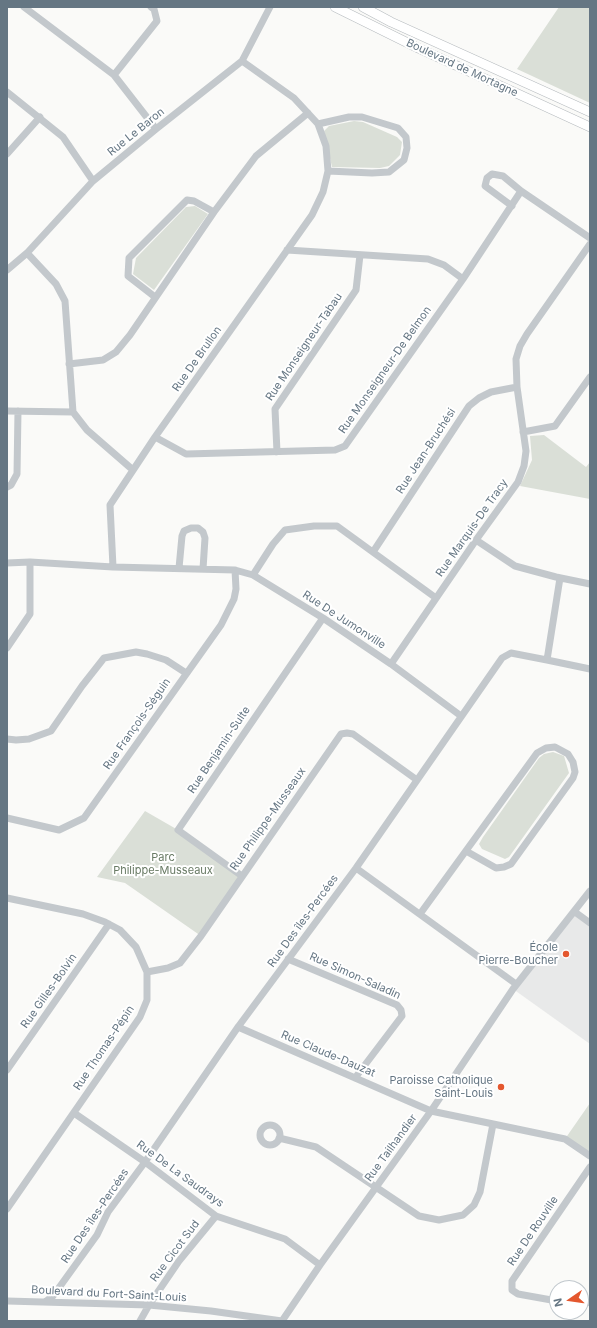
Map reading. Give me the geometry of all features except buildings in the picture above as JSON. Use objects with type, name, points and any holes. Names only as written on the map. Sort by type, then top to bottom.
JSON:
[{"type":"main road","name":"Boulevard de Mortagne","points":[[335,7],[418,48],[590,127]]},
{"type":"main road","name":"Boulevard de Mortagne","points":[[363,7],[391,22],[590,112]]},
{"type":"street","points":[[24,7],[114,76],[156,129]]},
{"type":"street","points":[[114,76],[156,20],[154,9],[151,7]]},
{"type":"street","name":"Rue Le Baron","points":[[7,270],[27,253],[93,181],[242,61],[270,7]]},
{"type":"street","name":"Rue De Brullon","points":[[113,567],[110,505],[155,437],[312,215],[323,192],[328,171],[326,146],[318,124],[294,98],[242,61]]},
{"type":"street","points":[[7,92],[63,137],[93,181]]},
{"type":"street","points":[[69,364],[103,360],[116,352],[130,335],[214,212],[256,156],[308,113]]},
{"type":"street","points":[[318,124],[349,117],[362,117],[398,128],[406,137],[407,148],[404,160],[389,172],[372,173],[328,171]]},
{"type":"street","points":[[7,154],[40,118]]},
{"type":"street","points":[[512,206],[485,186],[487,178],[492,174],[503,176],[521,191],[590,238]]},
{"type":"street","name":"Rue Monseigneur-De Belmon","points":[[155,437],[186,454],[335,450],[346,446],[463,279],[521,191]]},
{"type":"street","points":[[155,297],[128,276],[129,258],[187,200],[194,201],[214,212]]},
{"type":"street","name":"Rue Marquis-De Tracy","points":[[391,664],[476,540],[518,482],[524,466],[526,451],[516,387],[516,359],[520,346],[527,334],[590,244]]},
{"type":"street","points":[[287,250],[428,259],[444,265],[463,279]]},
{"type":"street","points":[[27,253],[56,284],[64,301],[73,412],[87,430],[133,470]]},
{"type":"street","name":"Rue Monseigneur-Tabau","points":[[277,452],[275,408],[356,290],[360,255]]},
{"type":"street","points":[[523,432],[555,426],[590,377]]},
{"type":"street","name":"Rue Jean-Bruchési","points":[[373,552],[469,406],[479,398],[491,392],[516,387]]},
{"type":"street","points":[[7,412],[73,412]]},
{"type":"street","points":[[7,487],[11,485],[17,474],[18,412]]},
{"type":"street","points":[[253,574],[273,544],[285,530],[314,526],[337,526],[436,598]]},
{"type":"street","points":[[179,568],[182,536],[184,531],[191,528],[198,528],[203,532],[205,538],[203,569]]},
{"type":"street","points":[[476,540],[515,566],[590,584]]},
{"type":"street","points":[[7,648],[30,614],[30,562]]},
{"type":"street","name":"Rue De Jumonville","points":[[7,563],[30,562],[113,567],[235,570],[253,574],[323,618],[391,664],[461,716]]},
{"type":"street","name":"Rue François-Séguin","points":[[7,818],[59,830],[84,818],[221,625],[230,608],[236,589],[235,570]]},
{"type":"street","points":[[547,660],[560,578]]},
{"type":"street","name":"Rue Benjamin-Sulte","points":[[242,876],[178,830],[323,618]]},
{"type":"street","points":[[7,739],[29,739],[51,731],[82,686],[104,658],[136,652],[147,654],[166,660],[186,673]]},
{"type":"street","name":"Rue Des îles-Percées","points":[[45,1302],[53,1296],[96,1235],[108,1212],[145,1162],[238,1027],[356,868],[502,658],[511,653],[590,669]]},
{"type":"street","name":"Rue Philippe-Musseaux","points":[[147,972],[168,968],[180,963],[201,936],[341,734],[352,734],[417,780]]},
{"type":"street","points":[[420,914],[537,753],[546,748],[555,747],[568,754],[573,762],[575,772],[573,778],[511,864],[496,868],[466,851]]},
{"type":"street","points":[[356,868],[516,984]]},
{"type":"street","name":"Rue Tailhandier","points":[[282,1321],[376,1186],[431,1111],[516,984],[590,892]]},
{"type":"street","name":"Rue Thomas-Pépin","points":[[7,898],[83,914],[109,924],[120,930],[136,947],[147,972],[147,1000],[140,1017],[7,1210]]},
{"type":"street","points":[[575,912],[590,923]]},
{"type":"street","name":"Rue Gilles-Bolvin","points":[[7,1070],[109,924]]},
{"type":"street","name":"Rue Simon-Saladin","points":[[288,959],[397,1005],[401,1010],[402,1016],[355,1078]]},
{"type":"street","name":"Rue Claude-Dauzat","points":[[238,1027],[431,1111],[565,1139],[590,1156]]},
{"type":"street","name":"Rue De La Saudrays","points":[[74,1113],[145,1162],[216,1216],[285,1239],[320,1265]]},
{"type":"street","points":[[279,1138],[316,1147],[419,1216],[439,1220],[463,1215],[474,1205],[480,1192],[494,1124]]},
{"type":"street","name":"Rue De Rouville","points":[[549,1301],[518,1294],[512,1290],[512,1281],[590,1167]]},
{"type":"street","name":"Rue Cicot Sud","points":[[140,1321],[179,1261],[216,1216]]},
{"type":"street","name":"Boulevard du Fort-Saint-Louis","points":[[7,1301],[149,1305],[211,1311],[282,1321]]},
{"type":"shaded area","name":"École Pierre-Boucher","points":[[575,912],[590,923],[590,1044],[513,989]]},
{"type":"green space","points":[[559,7],[590,7],[590,103],[517,69]]},
{"type":"green space","points":[[354,121],[363,122],[397,137],[402,142],[400,155],[389,166],[380,168],[332,167],[324,131],[329,126]]},
{"type":"green space","points":[[195,206],[208,214],[154,290],[133,274],[136,258],[186,207]]},
{"type":"green space","points":[[544,435],[586,467],[590,462],[590,499],[520,486],[532,460],[530,436]]},
{"type":"green space","points":[[553,752],[564,756],[569,773],[509,857],[505,859],[482,849],[479,844],[483,837],[539,758],[544,754]]},
{"type":"green space","name":"Parc Philippe-Musseaux","points":[[145,811],[178,830],[242,876],[201,936],[125,883],[97,877]]},
{"type":"green space","points":[[590,1103],[590,1156],[565,1139]]},
{"type":"place","name":"École Pierre-Boucher","points":[[566,954]]},
{"type":"place","name":"Paroisse Catholique Saint-Louis","points":[[501,1087]]}]
